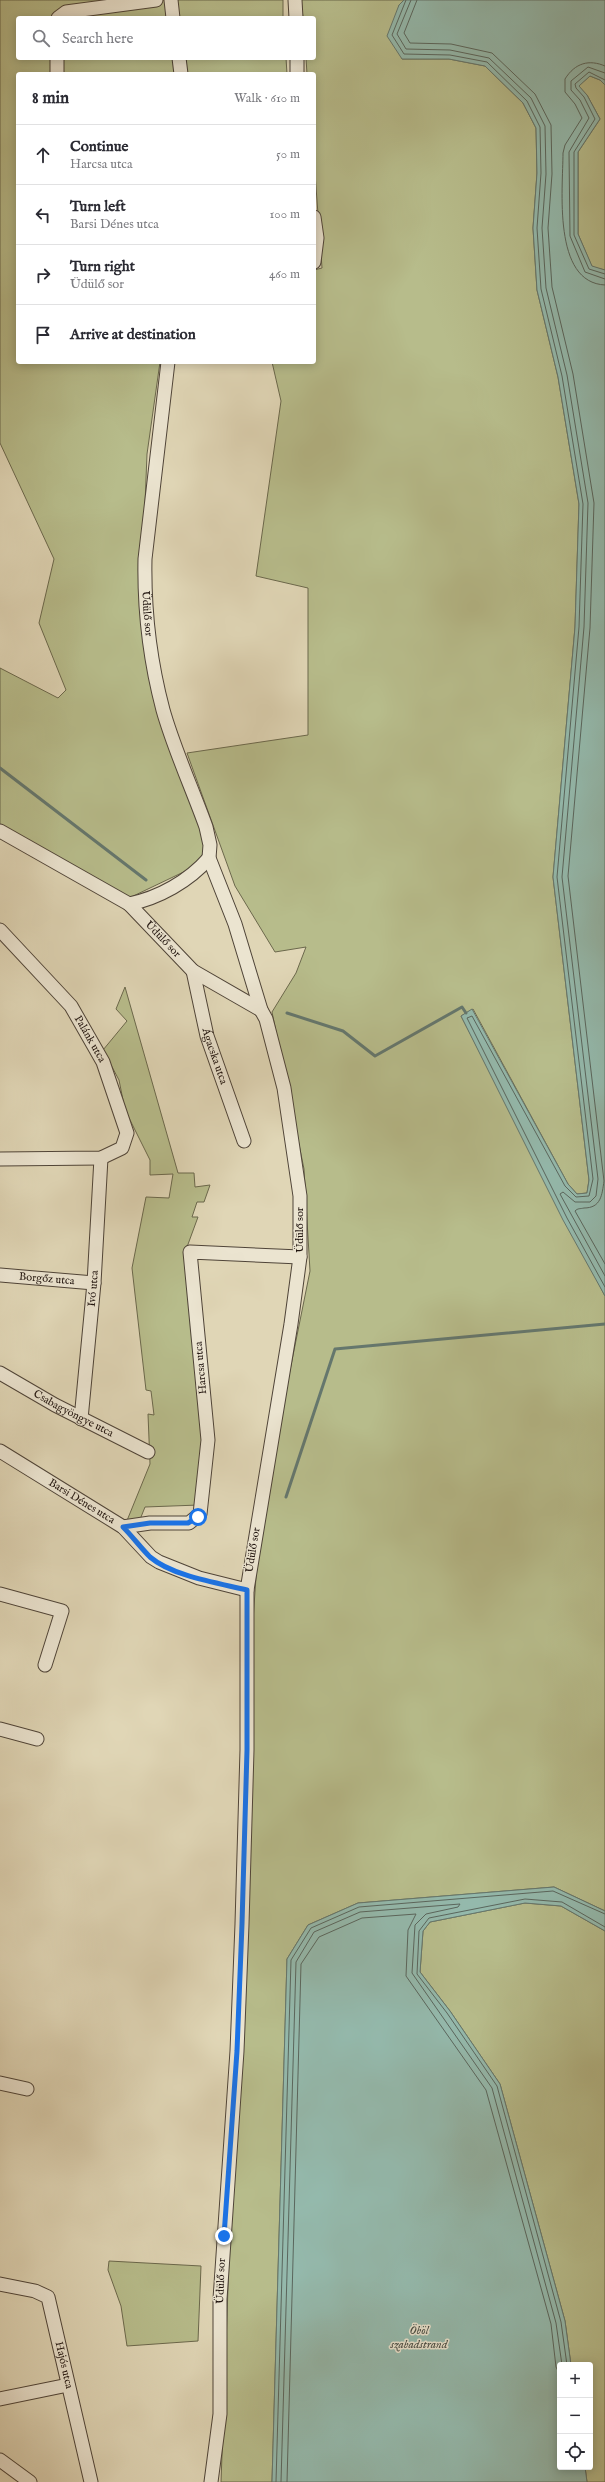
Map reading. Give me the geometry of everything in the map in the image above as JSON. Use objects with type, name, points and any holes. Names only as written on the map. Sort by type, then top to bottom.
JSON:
[{"type":"street","points":[[61,16],[66,12],[156,0]]},
{"type":"street","points":[[171,0],[173,16]]},
{"type":"street","points":[[295,0],[296,16]]},
{"type":"street","points":[[57,60],[57,72]]},
{"type":"street","points":[[179,60],[181,72]]},
{"type":"street","points":[[297,60],[297,72]]},
{"type":"street","points":[[316,231],[316,246]]},
{"type":"street","name":"Üdülő sor","points":[[168,364],[147,544],[144,588],[160,696],[206,827],[210,845],[209,858],[235,924],[261,1010],[272,1039],[285,1096],[300,1196],[300,1257],[291,1324],[247,1590],[247,1750],[237,2051],[220,2299],[220,2414],[211,2482]]},
{"type":"street","name":"Üdülő sor","points":[[0,831],[129,904],[192,971],[261,1010]]},
{"type":"street","points":[[129,904],[159,893],[196,872],[209,858]]},
{"type":"street","name":"Palánk utca","points":[[0,930],[71,1006],[103,1062],[127,1133],[122,1148],[101,1158]]},
{"type":"street","name":"Ágacska utca","points":[[192,971],[207,1036],[244,1141]]},
{"type":"street","points":[[0,1159],[101,1158]]},
{"type":"street","name":"Ivó utca","points":[[81,1419],[94,1283],[101,1158]]},
{"type":"street","name":"Harcsa utca","points":[[123,1527],[150,1523],[188,1523],[200,1514],[208,1440],[190,1252],[300,1257]]},
{"type":"street","name":"Borgőz utca","points":[[0,1275],[94,1283]]},
{"type":"street","name":"Csabagyöngye utca","points":[[0,1373],[81,1419],[148,1452]]},
{"type":"street","name":"Barsi Dénes utca","points":[[0,1451],[123,1527],[151,1557],[159,1562],[198,1578],[247,1590]]},
{"type":"street","points":[[0,1594],[62,1612],[45,1665]]},
{"type":"street","points":[[0,1729],[37,1739]]},
{"type":"street","points":[[0,2083],[27,2089]]},
{"type":"street","name":"Hajós utca","points":[[0,2284],[35,2291],[48,2297],[91,2482]]},
{"type":"street","points":[[0,2399],[68,2385]]},
{"type":"street","points":[[0,2460],[30,2482]]},
{"type":"green space","points":[[0,0],[283,0],[283,16],[16,16],[16,60],[286,60],[287,72],[16,72],[16,364],[160,364],[147,454],[142,579],[152,673],[211,852],[194,867],[127,899],[0,828],[0,668],[58,698],[66,690],[39,623],[54,559],[0,443]]},
{"type":"green space","points":[[301,0],[404,0],[399,5],[402,59],[449,59],[485,66],[523,103],[536,128],[537,173],[533,228],[537,290],[558,377],[579,504],[575,627],[553,877],[589,1180],[587,1193],[577,1194],[568,1184],[473,1009],[461,1016],[605,1296],[605,1911],[554,1887],[358,1903],[308,1925],[287,1959],[272,2482],[221,2482],[251,1650],[260,1519],[310,1271],[304,1169],[272,1012],[296,973],[306,947],[275,952],[235,886],[187,753],[308,735],[308,588],[256,576],[281,401],[272,364],[316,364],[316,270],[322,268],[316,187],[316,72],[307,72],[306,60],[316,60],[316,16],[303,16]]},
{"type":"green space","points":[[590,76],[600,80],[605,85],[605,270],[592,267],[578,234],[578,152],[600,119],[587,95],[578,86]]},
{"type":"green space","points":[[125,987],[178,1173],[194,1173],[195,1187],[210,1185],[204,1202],[197,1202],[192,1217],[198,1217],[187,1247],[204,1439],[199,1505],[145,1507],[139,1522],[126,1523],[150,1464],[148,1414],[154,1415],[151,1391],[146,1390],[132,1268],[146,1197],[169,1198],[173,1174],[150,1175],[150,1160],[125,1110],[119,1080],[103,1050],[127,1021],[116,1009]]},
{"type":"green space","points":[[525,1903],[561,1906],[605,1931],[605,2482],[587,2482],[585,2470],[593,2470],[593,2362],[571,2362],[565,2321],[500,2084],[450,2011],[420,1972],[423,1931],[430,1922]]},
{"type":"green space","points":[[109,2261],[201,2266],[198,2341],[127,2346],[121,2306],[108,2270]]},
{"type":"water","points":[[404,0],[605,0],[605,85],[600,80],[590,76],[579,86],[587,95],[600,119],[578,152],[578,234],[592,266],[605,270],[605,1296],[563,1220],[461,1016],[472,1009],[568,1184],[577,1194],[587,1193],[589,1180],[553,877],[575,627],[579,504],[558,377],[537,290],[533,228],[537,173],[536,128],[523,103],[485,66],[449,59],[402,59],[387,36],[399,5]]},
{"type":"water","name":"Öböl szabadstrand","points":[[554,1887],[605,1911],[605,1931],[561,1906],[525,1903],[430,1922],[423,1931],[420,1972],[450,2011],[500,2084],[565,2321],[571,2362],[557,2362],[557,2470],[585,2470],[587,2482],[272,2482],[287,1959],[308,1925],[358,1903]]},
{"type":"waterway","points":[[0,768],[146,880]]},
{"type":"waterway","points":[[287,1013],[343,1031],[375,1056],[462,1007],[466,1013]]},
{"type":"waterway","points":[[286,1497],[335,1349],[605,1324]]},
{"type":"route","points":[[198,1517],[188,1523],[150,1523],[123,1527],[151,1557],[159,1562],[198,1578],[247,1590],[245,1642],[247,1750],[242,1924],[237,2051],[224,2236]]}]
